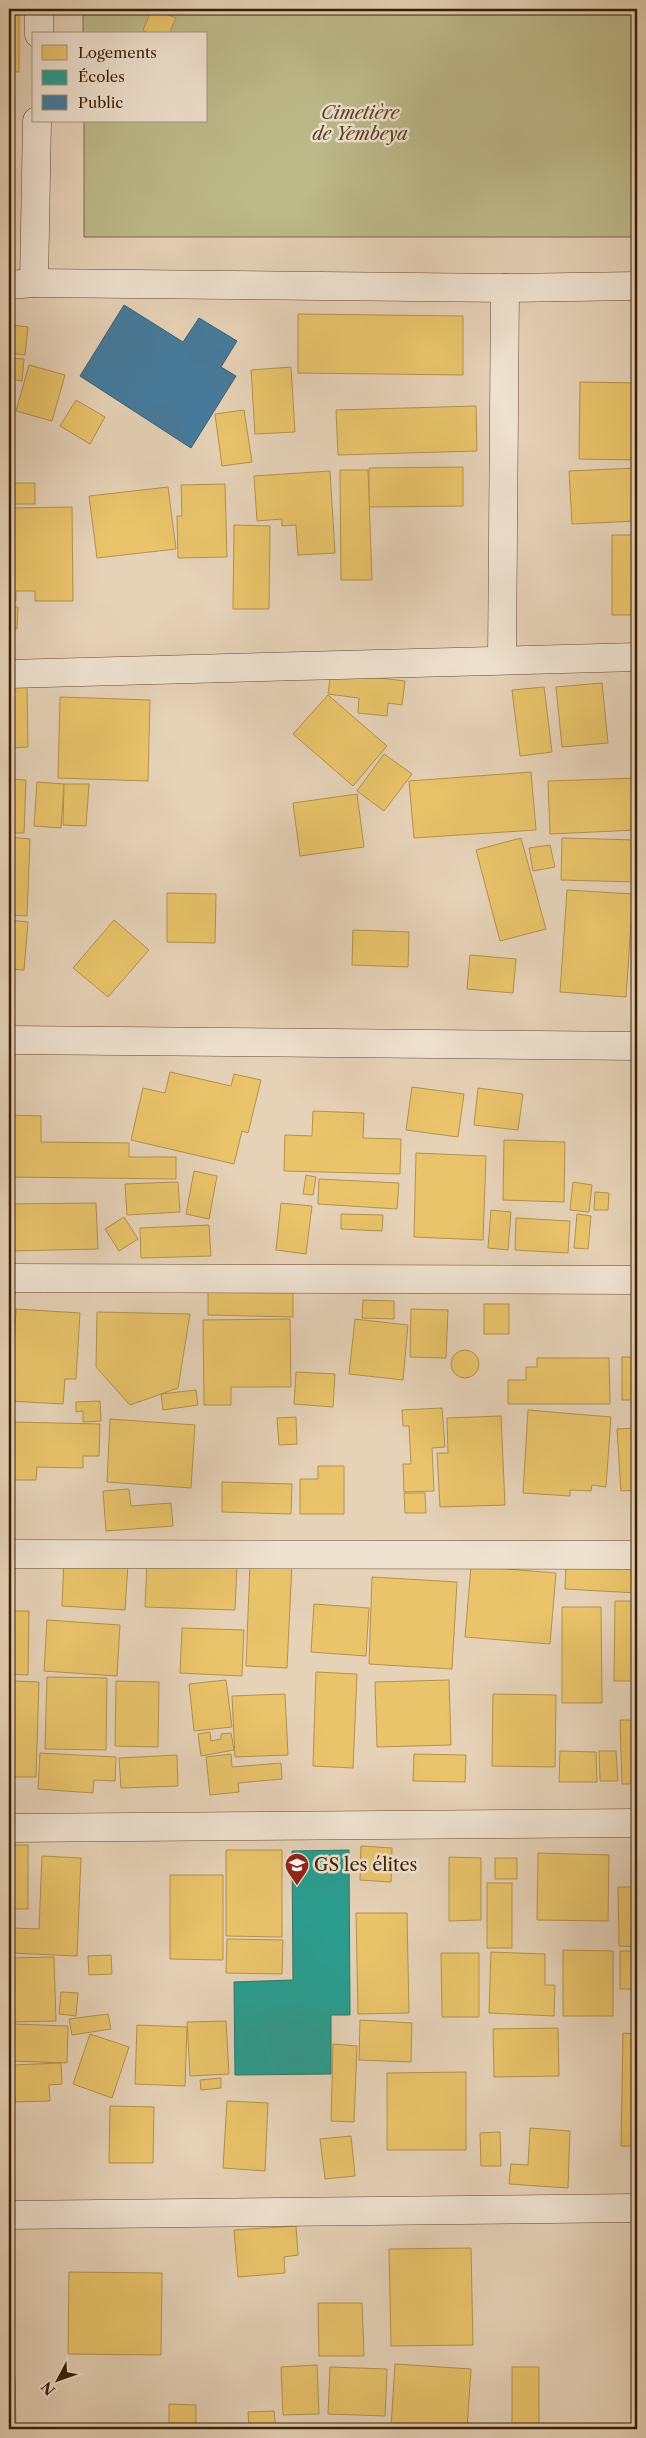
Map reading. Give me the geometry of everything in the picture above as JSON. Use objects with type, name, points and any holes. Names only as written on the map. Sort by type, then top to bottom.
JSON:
[{"type":"street","points":[[39,32],[40,9]]},
{"type":"street","points":[[37,122],[21,284],[505,288],[637,286]]},
{"type":"street","points":[[502,660],[505,288]]},
{"type":"street","points":[[9,674],[637,658]]},
{"type":"street","points":[[9,1040],[637,1046]]},
{"type":"street","points":[[9,1278],[637,1280]]},
{"type":"street","points":[[9,1554],[637,1555]]},
{"type":"street","points":[[9,1828],[637,1823]]},
{"type":"street","points":[[9,2215],[637,2208]]},
{"type":"green space","name":"Cimetière de Yembeya","points":[[83,9],[637,9],[637,237],[84,237],[84,122],[208,122],[208,32],[83,32]]},
{"type":"building: Logements","points":[[9,9],[19,9],[19,72],[9,72]]},
{"type":"building: Logements","points":[[152,9],[176,18],[170,32],[146,32],[143,30]]},
{"type":"building: Logements","points":[[298,314],[463,316],[463,375],[298,373]]},
{"type":"building: Logements","points":[[634,323],[637,323],[637,372],[636,372]]},
{"type":"building: Logements","points":[[12,325],[28,327],[25,355],[9,353]]},
{"type":"building: Logements","points":[[9,358],[24,359],[22,381],[9,379]]},
{"type":"building: Logements","points":[[29,365],[65,375],[52,421],[16,411]]},
{"type":"building: Logements","points":[[291,367],[295,432],[255,434],[251,370]]},
{"type":"building: Logements","points":[[580,382],[637,383],[637,460],[579,459]]},
{"type":"building: Logements","points":[[76,400],[105,417],[90,444],[60,426]]},
{"type":"building: Logements","points":[[476,406],[477,451],[338,455],[336,410]]},
{"type":"building: Logements","points":[[244,410],[252,462],[222,466],[215,414]]},
{"type":"building: Logements","points":[[463,467],[463,506],[369,507],[369,468]]},
{"type":"building: Logements","points":[[637,468],[637,521],[572,524],[569,471]]},
{"type":"building: Logements","points":[[340,470],[368,470],[372,580],[341,580]]},
{"type":"building: Logements","points":[[330,471],[335,553],[298,555],[296,525],[282,526],[282,519],[257,521],[254,476]]},
{"type":"building: Logements","points":[[9,483],[35,483],[35,504],[9,504]]},
{"type":"building: Logements","points":[[225,484],[227,557],[178,558],[177,516],[182,516],[181,485]]},
{"type":"building: Logements","points":[[168,487],[176,549],[97,558],[89,496]]},
{"type":"building: Logements","points":[[72,507],[73,601],[35,601],[35,591],[16,591],[16,601],[9,601],[9,517],[13,517],[13,508]]},
{"type":"building: Logements","points":[[234,525],[270,526],[269,609],[233,609]]},
{"type":"building: Logements","points":[[612,535],[637,535],[637,615],[612,615]]},
{"type":"building: Logements","points":[[9,607],[18,607],[17,629],[9,629]]},
{"type":"building: Logements","points":[[331,672],[405,681],[402,705],[388,703],[387,716],[358,713],[359,698],[328,694]]},
{"type":"building: Logements","points":[[602,683],[608,743],[562,747],[556,687]]},
{"type":"building: Logements","points":[[9,686],[27,686],[28,747],[9,748]]},
{"type":"building: Logements","points":[[544,687],[552,752],[520,756],[512,690]]},
{"type":"building: Logements","points":[[328,695],[387,746],[353,786],[293,734]]},
{"type":"building: Logements","points":[[60,697],[150,700],[148,781],[58,778]]},
{"type":"building: Logements","points":[[384,754],[412,774],[384,811],[357,791]]},
{"type":"building: Logements","points":[[531,772],[536,830],[414,838],[409,781]]},
{"type":"building: Logements","points":[[637,778],[637,830],[550,834],[548,781]]},
{"type":"building: Logements","points":[[9,779],[26,780],[24,833],[9,833]]},
{"type":"building: Logements","points":[[37,782],[64,784],[61,828],[34,826]]},
{"type":"building: Logements","points":[[64,784],[89,784],[86,826],[63,825]]},
{"type":"building: Logements","points":[[357,794],[364,847],[300,856],[293,803]]},
{"type":"building: Logements","points":[[9,837],[30,839],[27,916],[9,915]]},
{"type":"building: Logements","points":[[521,838],[546,929],[500,941],[476,850]]},
{"type":"building: Logements","points":[[562,838],[637,840],[637,882],[561,880]]},
{"type":"building: Logements","points":[[550,845],[555,867],[533,871],[529,848]]},
{"type":"building: Logements","points":[[567,890],[633,894],[626,997],[560,992]]},
{"type":"building: Logements","points":[[167,893],[216,894],[215,943],[167,942]]},
{"type":"building: Logements","points":[[9,920],[28,922],[24,970],[9,969]]},
{"type":"building: Logements","points":[[114,920],[149,950],[108,997],[73,968]]},
{"type":"building: Logements","points":[[353,930],[409,932],[408,967],[352,965]]},
{"type":"building: Logements","points":[[470,955],[516,959],[513,993],[467,989]]},
{"type":"building: Logements","points":[[170,1072],[231,1086],[234,1074],[261,1080],[248,1133],[242,1131],[234,1164],[131,1140],[143,1088],[165,1093]]},
{"type":"building: Logements","points":[[412,1087],[464,1094],[458,1137],[406,1130]]},
{"type":"building: Logements","points":[[478,1088],[523,1094],[518,1130],[474,1125]]},
{"type":"building: Logements","points":[[313,1111],[364,1113],[363,1138],[401,1139],[400,1174],[284,1171],[285,1135],[312,1136]]},
{"type":"building: Logements","points":[[9,1115],[41,1116],[41,1142],[129,1143],[129,1157],[176,1157],[176,1179],[9,1177]]},
{"type":"building: Logements","points":[[504,1140],[565,1142],[564,1202],[503,1200]]},
{"type":"building: Logements","points":[[416,1153],[486,1156],[483,1240],[414,1237]]},
{"type":"building: Logements","points":[[194,1171],[217,1176],[209,1219],[186,1214]]},
{"type":"building: Logements","points":[[306,1175],[316,1177],[313,1195],[303,1194]]},
{"type":"building: Logements","points":[[319,1179],[399,1183],[397,1209],[318,1204]]},
{"type":"building: Logements","points":[[178,1182],[180,1212],[127,1215],[125,1184]]},
{"type":"building: Logements","points":[[573,1182],[592,1185],[589,1212],[570,1210]]},
{"type":"building: Logements","points":[[595,1192],[609,1193],[608,1210],[594,1210]]},
{"type":"building: Logements","points":[[96,1203],[98,1249],[9,1251],[9,1204]]},
{"type":"building: Logements","points":[[281,1203],[312,1206],[306,1254],[276,1250]]},
{"type":"building: Logements","points":[[491,1210],[511,1212],[508,1250],[488,1248]]},
{"type":"building: Logements","points":[[341,1214],[383,1215],[382,1231],[341,1229]]},
{"type":"building: Logements","points":[[577,1214],[591,1216],[588,1249],[574,1248]]},
{"type":"building: Logements","points":[[124,1217],[138,1239],[119,1251],[105,1229]]},
{"type":"building: Logements","points":[[516,1218],[570,1221],[568,1253],[515,1250]]},
{"type":"building: Logements","points":[[209,1225],[211,1256],[141,1258],[140,1228]]},
{"type":"building: Logements","points":[[208,1287],[293,1289],[293,1317],[208,1315]]},
{"type":"building: Logements","points":[[363,1300],[394,1301],[394,1319],[362,1318]]},
{"type":"building: Logements","points":[[484,1304],[509,1304],[509,1334],[484,1334]]},
{"type":"building: Logements","points":[[16,1309],[80,1313],[76,1379],[65,1379],[63,1404],[9,1401],[9,1367],[13,1367]]},
{"type":"building: Logements","points":[[411,1309],[448,1310],[446,1358],[410,1357]]},
{"type":"building: Logements","points":[[97,1312],[190,1314],[178,1388],[130,1405],[96,1367]]},
{"type":"building: Logements","points":[[290,1319],[291,1387],[231,1387],[231,1405],[204,1405],[203,1320]]},
{"type":"building: Logements","points":[[355,1319],[408,1325],[403,1380],[349,1374]]},
{"type":"building: Logements","points":[[465,1350],[475,1354],[479,1364],[475,1374],[465,1378],[455,1374],[451,1364],[455,1354]]},
{"type":"building: Logements","points":[[622,1357],[637,1357],[637,1400],[622,1400]]},
{"type":"building: Logements","points":[[537,1358],[609,1358],[610,1404],[508,1404],[508,1380],[526,1380],[526,1367],[537,1367]]},
{"type":"building: Logements","points":[[296,1372],[335,1374],[333,1407],[294,1404]]},
{"type":"building: Logements","points":[[196,1390],[198,1405],[163,1410],[161,1394]]},
{"type":"building: Logements","points":[[100,1401],[101,1421],[83,1422],[83,1411],[76,1412],[76,1402]]},
{"type":"building: Logements","points":[[442,1408],[445,1447],[432,1448],[434,1491],[404,1492],[403,1464],[411,1464],[409,1426],[403,1426],[402,1410]]},
{"type":"building: Logements","points":[[528,1410],[611,1417],[606,1487],[592,1485],[591,1491],[570,1490],[570,1496],[523,1493]]},
{"type":"building: Logements","points":[[501,1416],[505,1505],[440,1507],[437,1453],[448,1453],[447,1418]]},
{"type":"building: Logements","points":[[296,1417],[297,1444],[279,1445],[277,1418]]},
{"type":"building: Logements","points":[[110,1419],[195,1425],[191,1488],[107,1482]]},
{"type":"building: Logements","points":[[12,1422],[100,1424],[99,1456],[83,1456],[83,1468],[37,1467],[36,1480],[11,1480]]},
{"type":"building: Logements","points":[[637,1428],[637,1490],[621,1491],[617,1429]]},
{"type":"building: Logements","points":[[318,1466],[344,1466],[344,1514],[300,1514],[300,1479],[318,1479]]},
{"type":"building: Logements","points":[[222,1482],[292,1484],[291,1514],[222,1512]]},
{"type":"building: Logements","points":[[129,1489],[131,1506],[171,1503],[173,1526],[106,1531],[103,1491]]},
{"type":"building: Logements","points":[[404,1493],[425,1493],[426,1513],[405,1513]]},
{"type":"building: Logements","points":[[64,1559],[128,1564],[125,1610],[62,1606]]},
{"type":"building: Logements","points":[[147,1562],[237,1565],[235,1610],[145,1607]]},
{"type":"building: Logements","points":[[250,1562],[292,1563],[287,1668],[246,1666]]},
{"type":"building: Logements","points":[[566,1564],[637,1568],[637,1593],[565,1589]]},
{"type":"building: Logements","points":[[471,1566],[556,1573],[550,1644],[465,1637]]},
{"type":"building: Logements","points":[[372,1577],[457,1582],[452,1669],[369,1664]]},
{"type":"building: Logements","points":[[615,1601],[637,1601],[637,1681],[614,1681]]},
{"type":"building: Logements","points":[[314,1604],[369,1608],[366,1656],[311,1652]]},
{"type":"building: Logements","points":[[562,1607],[601,1607],[602,1703],[562,1703]]},
{"type":"building: Logements","points":[[9,1611],[29,1611],[28,1675],[9,1674]]},
{"type":"building: Logements","points":[[47,1620],[120,1625],[117,1676],[44,1671]]},
{"type":"building: Logements","points":[[182,1628],[244,1630],[242,1676],[180,1673]]},
{"type":"building: Logements","points":[[316,1672],[357,1674],[353,1768],[313,1766]]},
{"type":"building: Logements","points":[[47,1677],[107,1678],[106,1750],[45,1749]]},
{"type":"building: Logements","points":[[226,1680],[232,1727],[194,1731],[189,1684]]},
{"type":"building: Logements","points":[[449,1680],[451,1745],[377,1747],[375,1682]]},
{"type":"building: Logements","points":[[13,1681],[39,1682],[36,1777],[10,1777]]},
{"type":"building: Logements","points":[[116,1681],[159,1682],[158,1747],[115,1746]]},
{"type":"building: Logements","points":[[285,1694],[288,1755],[235,1757],[232,1696]]},
{"type":"building: Logements","points":[[493,1694],[556,1695],[555,1767],[492,1766]]},
{"type":"building: Logements","points":[[620,1720],[637,1720],[637,1784],[622,1784]]},
{"type":"building: Logements","points":[[210,1732],[211,1741],[221,1739],[221,1734],[231,1733],[234,1750],[201,1756],[198,1734]]},
{"type":"building: Logements","points":[[560,1751],[596,1752],[597,1782],[559,1782]]},
{"type":"building: Logements","points":[[599,1751],[616,1751],[618,1781],[600,1781]]},
{"type":"building: Logements","points":[[40,1753],[116,1757],[115,1781],[94,1780],[93,1793],[38,1789]]},
{"type":"building: Logements","points":[[231,1754],[232,1767],[281,1763],[282,1779],[238,1783],[239,1792],[210,1795],[206,1757]]},
{"type":"building: Logements","points":[[414,1754],[466,1755],[465,1782],[413,1781]]},
{"type":"building: Logements","points":[[177,1755],[178,1786],[121,1788],[119,1758]]},
{"type":"building: Logements","points":[[9,1845],[28,1845],[28,1909],[9,1909]]},
{"type":"building: Logements","points":[[361,1846],[392,1848],[391,1882],[360,1880]]},
{"type":"building: Logements","points":[[226,1850],[282,1850],[282,1937],[226,1936]]},
{"type":"building: Logements","points":[[538,1853],[609,1855],[608,1921],[537,1920]]},
{"type":"building: Logements","points":[[42,1856],[81,1858],[77,1956],[11,1953],[12,1928],[39,1929]]},
{"type":"building: Logements","points":[[449,1857],[481,1858],[481,1920],[449,1921]]},
{"type":"building: Logements","points":[[495,1858],[517,1858],[517,1879],[495,1879]]},
{"type":"building: Logements","points":[[170,1875],[223,1875],[223,1960],[170,1959]]},
{"type":"building: Logements","points":[[487,1883],[512,1883],[512,1948],[487,1948]]},
{"type":"building: Logements","points":[[618,1887],[637,1887],[637,1947],[619,1946]]},
{"type":"building: Logements","points":[[356,1913],[407,1913],[409,2013],[358,2014]]},
{"type":"building: Logements","points":[[227,1939],[283,1940],[282,1974],[226,1973]]},
{"type":"building: Logements","points":[[563,1950],[613,1951],[613,2016],[563,2016]]},
{"type":"building: Logements","points":[[620,1951],[637,1951],[637,1989],[620,1989]]},
{"type":"building: Logements","points":[[491,1952],[545,1954],[545,1985],[555,1985],[554,2016],[489,2013]]},
{"type":"building: Logements","points":[[441,1953],[479,1953],[479,2017],[442,2017]]},
{"type":"building: Logements","points":[[111,1955],[112,1974],[89,1975],[88,1956]]},
{"type":"building: Logements","points":[[54,1957],[56,2021],[13,2022],[12,1958]]},
{"type":"building: Logements","points":[[61,1992],[78,1993],[76,2016],[59,2014]]},
{"type":"building: Logements","points":[[108,2014],[111,2029],[72,2035],[69,2019]]},
{"type":"building: Logements","points":[[360,2020],[412,2023],[411,2062],[359,2060]]},
{"type":"building: Logements","points":[[226,2021],[229,2074],[190,2076],[187,2022]]},
{"type":"building: Logements","points":[[13,2024],[68,2026],[67,2063],[12,2061]]},
{"type":"building: Logements","points":[[137,2025],[187,2027],[185,2086],[135,2084]]},
{"type":"building: Logements","points":[[558,2028],[559,2076],[494,2077],[493,2029]]},
{"type":"building: Logements","points":[[623,2033],[637,2034],[637,2146],[621,2146]]},
{"type":"building: Logements","points":[[90,2034],[129,2047],[112,2098],[73,2084]]},
{"type":"building: Logements","points":[[333,2044],[357,2046],[354,2122],[331,2121]]},
{"type":"building: Logements","points":[[61,2063],[62,2084],[49,2085],[50,2101],[15,2102],[13,2065]]},
{"type":"building: Logements","points":[[466,2072],[466,2150],[387,2150],[387,2073]]},
{"type":"building: Logements","points":[[221,2078],[221,2088],[201,2090],[200,2080]]},
{"type":"building: Logements","points":[[227,2101],[268,2103],[265,2171],[223,2168]]},
{"type":"building: Logements","points":[[110,2106],[154,2107],[153,2163],[109,2163]]},
{"type":"building: Logements","points":[[9,2127],[13,2127],[10,2180],[9,2180]]},
{"type":"building: Logements","points":[[530,2128],[570,2131],[568,2188],[509,2184],[511,2164],[528,2165]]},
{"type":"building: Logements","points":[[500,2132],[501,2166],[481,2166],[480,2133]]},
{"type":"building: Logements","points":[[351,2136],[355,2176],[325,2179],[320,2139]]},
{"type":"building: Logements","points":[[296,2226],[298,2255],[284,2257],[285,2273],[238,2277],[234,2230]]},
{"type":"building: Logements","points":[[471,2248],[473,2345],[391,2346],[389,2249]]},
{"type":"building: Logements","points":[[69,2272],[162,2273],[161,2355],[68,2354]]},
{"type":"building: Logements","points":[[318,2303],[362,2303],[364,2356],[319,2356]]},
{"type":"building: Logements","points":[[395,2364],[471,2369],[467,2429],[391,2428]]},
{"type":"building: Logements","points":[[317,2365],[319,2414],[283,2415],[281,2367]]},
{"type":"building: Logements","points":[[330,2367],[387,2369],[385,2416],[328,2414]]},
{"type":"building: Logements","points":[[512,2367],[539,2367],[539,2429],[512,2429]]},
{"type":"building: Logements","points":[[9,2377],[15,2377],[16,2429],[9,2429]]},
{"type":"building: Logements","points":[[169,2404],[196,2405],[196,2429],[169,2429]]},
{"type":"building: Logements","points":[[274,2411],[276,2429],[249,2429],[248,2412]]},
{"type":"building: Logements","points":[[69,2425],[69,2429],[35,2429],[34,2426]]},
{"type":"building: Écoles","points":[[349,1850],[350,2015],[331,2015],[331,2074],[235,2075],[234,1982],[293,1980],[292,1851]]},
{"type":"building: Public","points":[[124,305],[183,342],[199,318],[237,341],[221,367],[236,376],[191,448],[80,376]]},
{"type":"place","name":"GS les élites","points":[[297,1886]]}]
